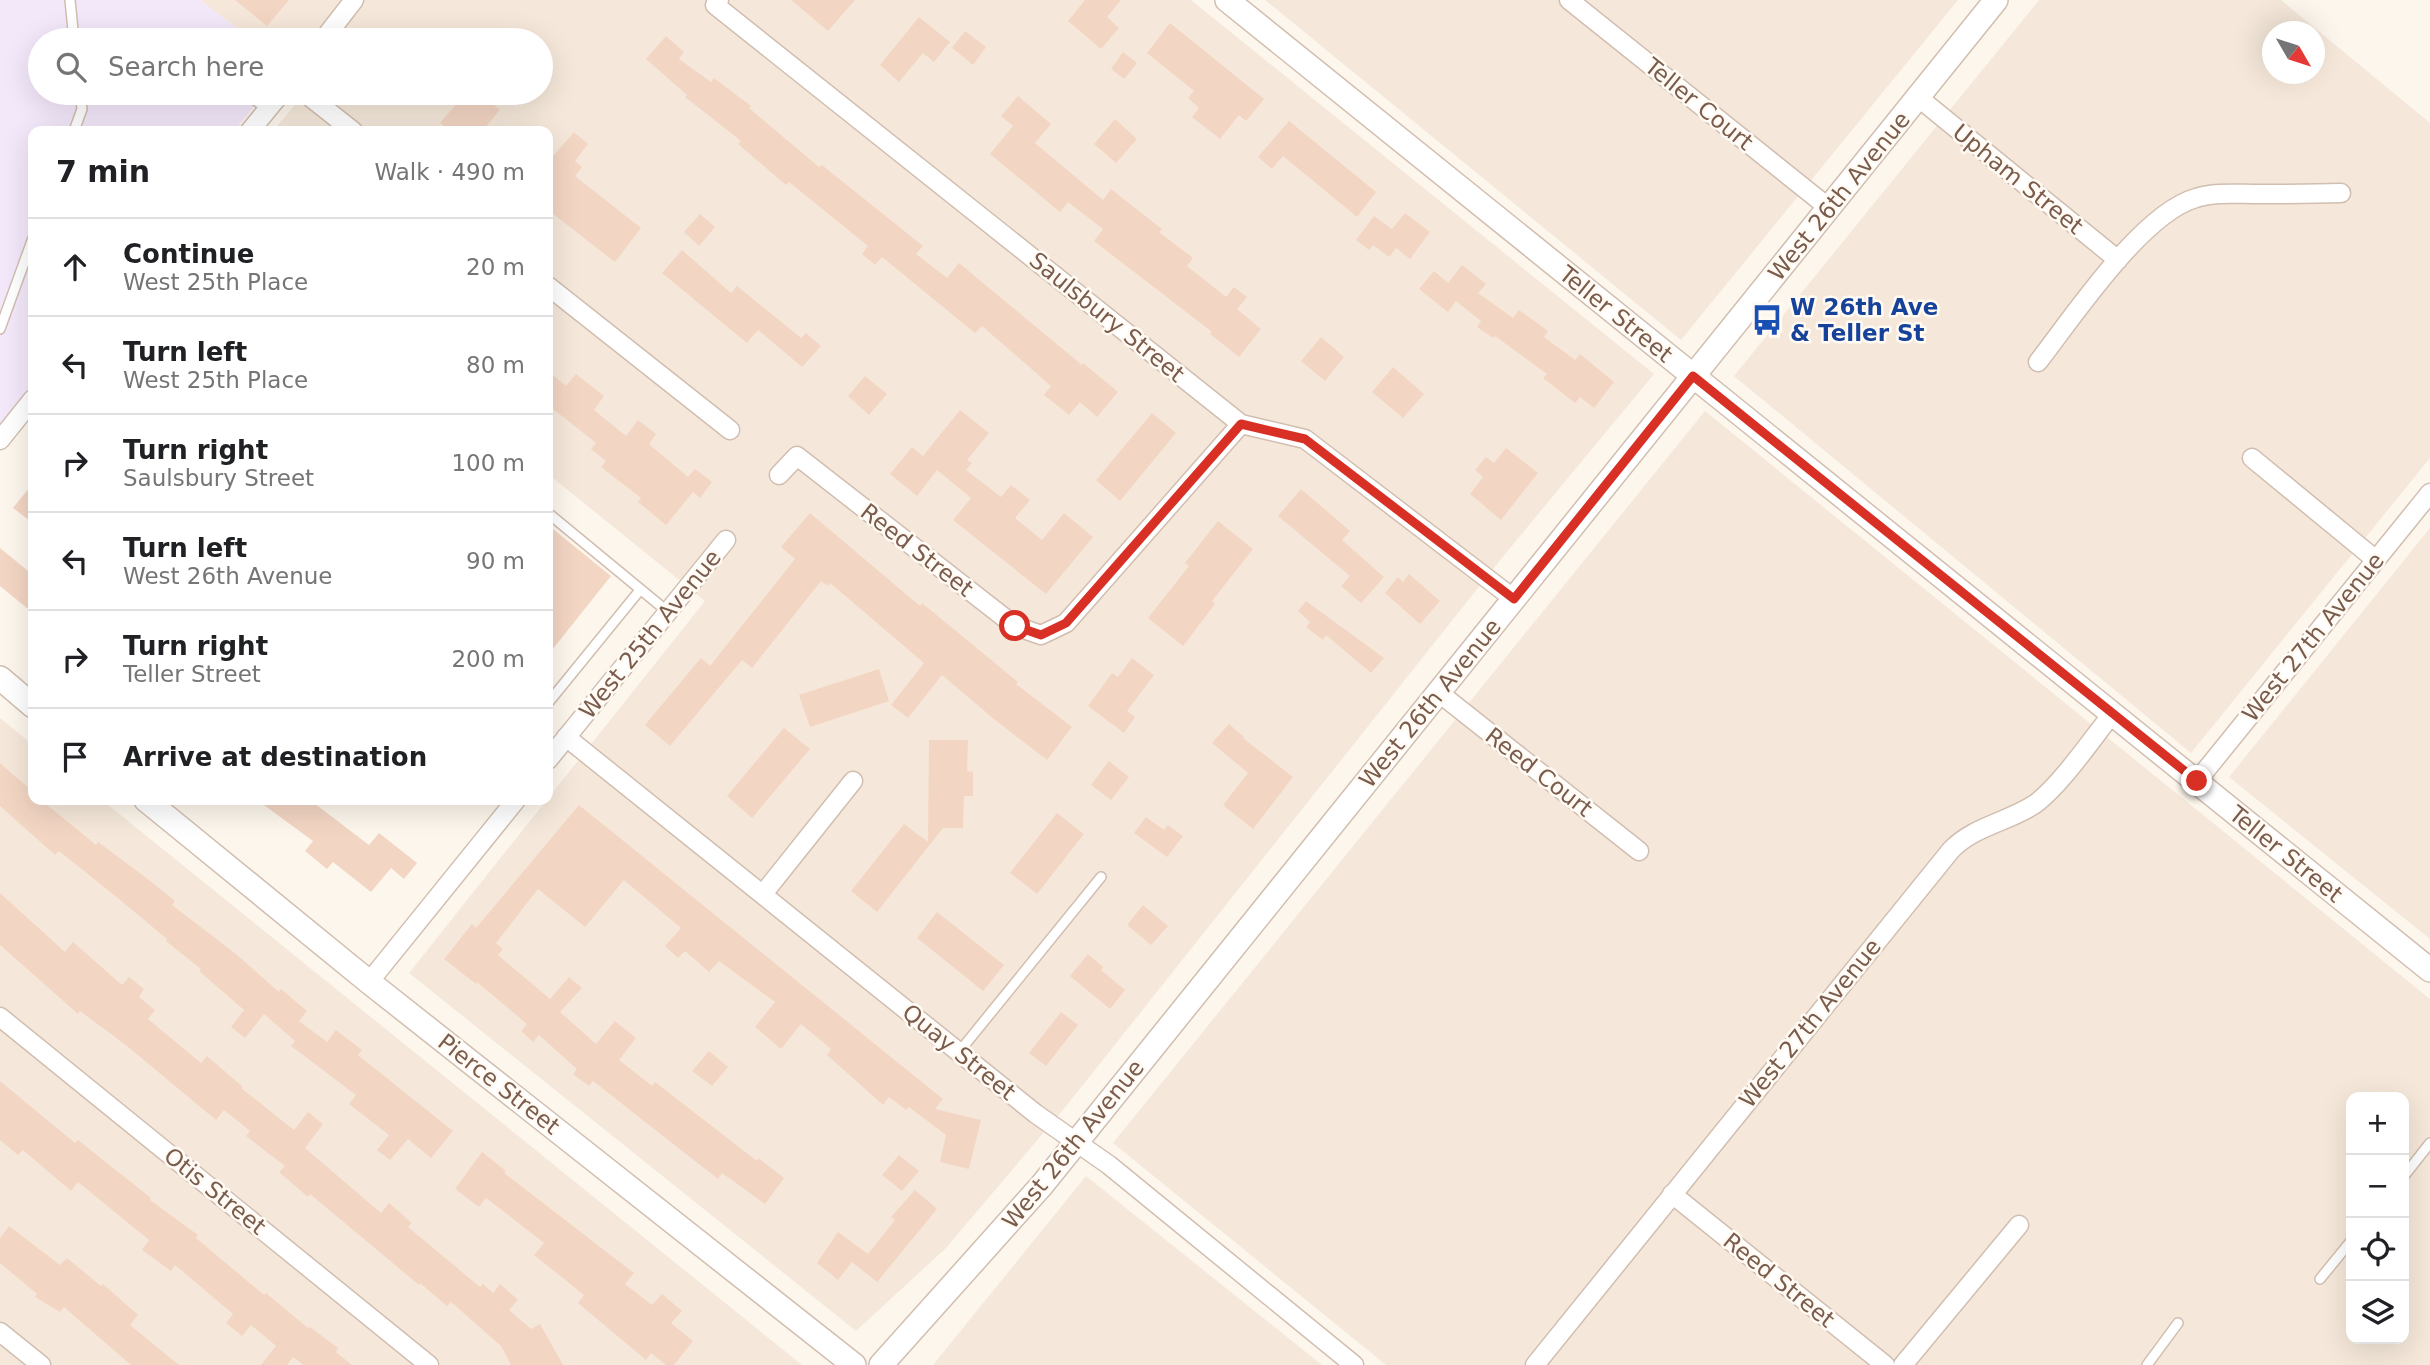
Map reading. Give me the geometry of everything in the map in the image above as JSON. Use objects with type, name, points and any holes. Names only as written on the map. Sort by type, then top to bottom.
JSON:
[{"type":"street","points":[[332,28],[354,0]]},
{"type":"street","name":"Teller Street","points":[[1227,0],[2430,970]]},
{"type":"street","name":"Teller Court","points":[[1569,0],[1829,208]]},
{"type":"street","name":"West 26th Avenue","points":[[881,1365],[1013,1219],[1076,1142],[1996,0]]},
{"type":"street","name":"Saulsbury Street","points":[[717,2],[1241,424],[1305,439],[1514,599]]},
{"type":"street","name":"Upham Street","points":[[1919,97],[2118,260]]},
{"type":"street","points":[[254,126],[270,105]]},
{"type":"street","points":[[320,105],[348,126]]},
{"type":"street","points":[[2038,362],[2118,260],[2171,208],[2195,198],[2226,194],[2341,193]]},
{"type":"street","points":[[553,290],[730,430]]},
{"type":"street","points":[[0,440],[28,405]]},
{"type":"street","name":"Reed Street","points":[[779,475],[797,456],[1015,626],[1041,635],[1066,623],[1241,424]]},
{"type":"street","points":[[2252,458],[2376,560]]},
{"type":"street","name":"West 27th Avenue","points":[[2197,781],[2430,493]]},
{"type":"street","name":"West 25th Avenue","points":[[553,754],[726,540]]},
{"type":"street","points":[[0,678],[28,702]]},
{"type":"street","name":"Reed Court","points":[[1438,692],[1639,851]]},
{"type":"street","name":"West 27th Avenue","points":[[1535,1365],[1951,850],[1964,838],[2021,813],[2039,801],[2112,714]]},
{"type":"street","name":"Quay Street","points":[[566,737],[1036,1114],[1119,1173],[1354,1365]]},
{"type":"street","points":[[763,894],[853,781]]},
{"type":"street","name":"Pierce Street","points":[[152,805],[369,982],[853,1365]]},
{"type":"street","points":[[369,982],[512,805]]},
{"type":"street","name":"Otis Street","points":[[0,1017],[429,1365]]},
{"type":"street","name":"Reed Street","points":[[1672,1195],[1885,1365]]},
{"type":"street","points":[[1903,1365],[2019,1225]]},
{"type":"street","points":[[0,1332],[41,1365]]},
{"type":"lane","points":[[70,0],[73,28]]},
{"type":"lane","points":[[76,126],[82,105]]},
{"type":"lane","points":[[262,105],[267,109]]},
{"type":"lane","points":[[0,330],[28,252]]},
{"type":"lane","points":[[553,517],[669,612]]},
{"type":"lane","points":[[553,698],[640,590]]},
{"type":"lane","points":[[959,1052],[1101,877]]},
{"type":"lane","points":[[2409,1169],[2430,1143]]},
{"type":"lane","points":[[2320,1279],[2346,1247]]},
{"type":"lane","points":[[2147,1365],[2178,1323]]},
{"type":"shaded area","points":[[0,0],[200,0],[236,28],[28,28],[28,105],[255,105],[238,126],[28,126],[28,389],[0,424]]},
{"type":"shaded area","points":[[200,0],[1191,0],[1654,374],[1501,559],[1067,1105],[946,1248],[856,1331],[409,973],[543,805],[553,805],[553,792],[705,601],[553,478],[553,126],[277,126],[294,105],[553,105],[553,28],[236,28]]},
{"type":"shaded area","points":[[1265,0],[1958,0],[1681,340]]},
{"type":"shaded area","points":[[2039,0],[2281,0],[2306,21],[2262,21],[2262,84],[2325,84],[2325,36],[2430,123],[2430,458],[2191,753],[1734,376]]},
{"type":"shaded area","points":[[1705,411],[2430,999],[2430,1365],[1386,1365],[1113,1143]]},
{"type":"shaded area","points":[[2430,528],[2430,939],[2229,777]]},
{"type":"shaded area","points":[[0,718],[28,741],[28,805],[108,805],[802,1365],[0,1365]]},
{"type":"shaded area","points":[[1086,1176],[1322,1365],[933,1365]]},
{"type":"building","points":[[235,0],[289,0],[267,26]]},
{"type":"building","points":[[791,0],[855,0],[828,31]]},
{"type":"building","points":[[1085,0],[1121,0],[1107,17],[1119,28],[1101,49],[1068,21]]},
{"type":"building","points":[[919,17],[950,42],[934,62],[923,53],[899,82],[880,65]]},
{"type":"building","points":[[1170,23],[1264,99],[1246,121],[1239,115],[1220,139],[1192,117],[1199,108],[1188,98],[1194,91],[1147,53]]},
{"type":"building","points":[[965,31],[986,47],[973,65],[952,48]]},
{"type":"building","points":[[666,36],[684,52],[679,59],[711,82],[714,78],[751,106],[749,108],[819,167],[822,165],[923,246],[916,254],[947,278],[959,263],[1118,392],[1097,417],[1080,402],[1069,415],[1044,395],[1051,386],[982,326],[975,333],[882,257],[875,265],[862,254],[868,246],[789,182],[786,185],[738,144],[741,141],[685,97],[687,95],[646,59]]},
{"type":"building","points":[[1123,52],[1137,63],[1124,79],[1111,69]]},
{"type":"building","points":[[1018,96],[1051,124],[1035,143],[1103,200],[1111,189],[1162,229],[1159,232],[1193,258],[1187,266],[1226,297],[1234,287],[1247,297],[1237,309],[1261,329],[1239,357],[1210,334],[1212,332],[1094,241],[1103,229],[1068,202],[1060,212],[990,154],[1013,126],[1001,116]]},
{"type":"building","points":[[456,105],[494,105],[500,110],[486,126],[444,126],[440,123]]},
{"type":"building","points":[[1115,119],[1137,139],[1116,163],[1094,144]]},
{"type":"building","points":[[1289,121],[1376,192],[1357,217],[1283,156],[1272,169],[1258,157]]},
{"type":"building","points":[[574,132],[588,144],[575,161],[582,167],[575,176],[641,228],[615,262],[553,214],[553,156]]},
{"type":"building","points":[[1405,213],[1430,232],[1410,259],[1396,248],[1389,257],[1373,245],[1369,250],[1356,240],[1374,216],[1392,229]]},
{"type":"building","points":[[700,214],[715,227],[699,246],[684,232]]},
{"type":"building","points":[[682,250],[731,293],[737,286],[801,338],[806,333],[821,346],[802,367],[758,330],[747,343],[662,273]]},
{"type":"building","points":[[1462,265],[1486,284],[1478,293],[1513,318],[1519,310],[1548,331],[1544,337],[1575,360],[1580,354],[1614,382],[1594,408],[1580,397],[1575,403],[1543,378],[1547,374],[1495,336],[1493,338],[1477,327],[1481,321],[1456,301],[1448,312],[1419,289],[1434,271],[1448,283]]},
{"type":"building","points":[[1321,337],[1344,357],[1325,381],[1301,361]]},
{"type":"building","points":[[1393,367],[1424,394],[1403,418],[1372,392]]},
{"type":"building","points":[[576,374],[604,396],[594,410],[626,436],[638,420],[656,434],[649,444],[688,477],[695,469],[712,482],[700,498],[693,492],[666,525],[638,502],[641,498],[601,467],[606,461],[591,449],[596,443],[553,409],[553,375],[566,386]]},
{"type":"building","points":[[865,376],[887,394],[869,415],[848,396]]},
{"type":"building","points":[[960,410],[989,433],[967,460],[972,463],[966,470],[1001,497],[1011,485],[1030,500],[1015,518],[1042,540],[1064,513],[1093,537],[1046,594],[953,520],[971,498],[937,470],[917,496],[890,474],[912,447],[923,456]]},
{"type":"building","points":[[1152,413],[1176,433],[1120,501],[1096,480]]},
{"type":"building","points":[[1506,448],[1538,473],[1501,520],[1470,494],[1483,477],[1475,470],[1486,457],[1494,463]]},
{"type":"building","points":[[28,489],[28,519],[13,508]]},
{"type":"building","points":[[1301,489],[1350,531],[1342,540],[1384,577],[1361,603],[1341,586],[1350,576],[1278,516]]},
{"type":"building","points":[[810,513],[920,606],[922,603],[1018,682],[1016,684],[1072,727],[1047,760],[942,675],[908,718],[891,705],[924,663],[830,583],[828,586],[821,581],[752,668],[742,660],[670,746],[645,725],[701,658],[710,666],[795,559],[781,547]]},
{"type":"building","points":[[1218,521],[1253,549],[1212,601],[1215,604],[1183,646],[1148,618],[1189,566],[1185,563]]},
{"type":"building","points":[[553,529],[611,576],[553,649]]},
{"type":"building","points":[[0,548],[28,571],[28,609],[0,586]]},
{"type":"building","points":[[1409,574],[1440,601],[1420,624],[1385,593],[1398,577],[1403,582]]},
{"type":"building","points":[[1306,601],[1384,658],[1371,673],[1326,635],[1323,640],[1306,627],[1310,622],[1298,611]]},
{"type":"building","points":[[1132,658],[1154,675],[1127,711],[1135,717],[1124,733],[1088,706],[1112,673],[1118,677]]},
{"type":"building","points":[[879,669],[889,701],[810,727],[799,695]]},
{"type":"building","points":[[1229,724],[1293,777],[1253,829],[1223,805],[1248,773],[1212,743]]},
{"type":"building","points":[[784,728],[810,749],[752,818],[727,796]]},
{"type":"building","points":[[929,740],[968,740],[967,771],[973,772],[973,796],[964,796],[963,828],[943,828],[877,912],[851,891],[904,824],[928,842]]},
{"type":"building","points":[[1109,761],[1129,777],[1111,800],[1091,785]]},
{"type":"building","points":[[0,763],[28,787],[28,805],[47,805],[96,845],[98,842],[149,880],[175,901],[172,905],[236,954],[279,992],[281,989],[307,1011],[299,1021],[327,1042],[336,1030],[362,1050],[358,1055],[453,1131],[431,1158],[408,1139],[390,1160],[377,1150],[389,1135],[349,1104],[356,1095],[291,1046],[295,1041],[264,1014],[245,1038],[231,1027],[244,1010],[199,971],[201,969],[166,941],[167,939],[59,851],[55,855],[0,806]]},
{"type":"building","points":[[264,805],[317,805],[369,845],[379,833],[417,863],[404,879],[391,868],[371,892],[333,862],[327,869],[305,851],[313,841]]},
{"type":"building","points":[[579,805],[943,1099],[935,1109],[981,1120],[969,1169],[940,1162],[946,1135],[909,1107],[906,1110],[889,1097],[883,1105],[827,1055],[831,1049],[801,1024],[781,1049],[755,1027],[775,1002],[719,961],[709,972],[685,951],[678,958],[665,946],[681,928],[624,880],[585,927],[538,889],[496,943],[503,949],[498,955],[550,999],[569,977],[582,988],[560,1012],[596,1044],[615,1021],[636,1038],[619,1060],[652,1086],[655,1082],[757,1161],[758,1158],[784,1178],[765,1204],[722,1173],[718,1179],[593,1081],[589,1086],[573,1074],[577,1069],[539,1035],[533,1042],[521,1031],[527,1024],[477,982],[476,984],[444,959],[472,924],[476,928]]},
{"type":"building","points":[[1057,813],[1084,834],[1037,894],[1010,873]]},
{"type":"building","points":[[1146,817],[1164,830],[1168,825],[1183,836],[1167,857],[1134,833]]},
{"type":"building","points":[[0,893],[65,952],[73,942],[122,985],[129,977],[144,989],[139,997],[155,1010],[148,1019],[201,1063],[207,1056],[243,1087],[241,1088],[294,1130],[308,1112],[323,1124],[305,1148],[381,1213],[389,1203],[412,1223],[408,1227],[480,1287],[483,1284],[493,1293],[500,1284],[518,1300],[509,1310],[531,1329],[540,1324],[563,1365],[511,1365],[501,1346],[451,1302],[447,1306],[420,1283],[419,1285],[310,1194],[308,1197],[279,1172],[285,1166],[246,1136],[250,1131],[224,1110],[216,1120],[127,1046],[80,1011],[78,1014],[0,945]]},
{"type":"building","points":[[1143,905],[1168,926],[1151,945],[1127,925]]},
{"type":"building","points":[[937,912],[1004,965],[983,991],[917,938]]},
{"type":"building","points":[[1088,954],[1103,967],[1101,970],[1125,990],[1110,1009],[1070,976]]},
{"type":"building","points":[[1061,1012],[1078,1025],[1046,1066],[1029,1053]]},
{"type":"building","points":[[709,1051],[728,1067],[712,1086],[692,1071]]},
{"type":"building","points":[[0,1081],[75,1143],[78,1140],[151,1198],[150,1200],[198,1235],[196,1238],[264,1295],[266,1293],[308,1328],[338,1348],[336,1352],[352,1365],[304,1365],[293,1357],[287,1365],[261,1365],[276,1346],[251,1325],[242,1336],[226,1323],[233,1314],[175,1265],[171,1271],[142,1250],[149,1240],[78,1182],[71,1191],[23,1150],[18,1155],[0,1140]]},
{"type":"building","points":[[482,1152],[506,1171],[504,1173],[634,1273],[625,1284],[652,1305],[662,1294],[682,1311],[671,1323],[693,1341],[674,1365],[666,1365],[651,1353],[646,1360],[578,1303],[584,1295],[534,1255],[544,1243],[486,1198],[479,1207],[455,1189]]},
{"type":"building","points":[[899,1155],[919,1171],[902,1191],[882,1175]]},
{"type":"building","points":[[915,1190],[937,1209],[877,1282],[852,1262],[838,1280],[817,1263],[838,1232],[868,1254],[895,1220],[891,1217]]},
{"type":"building","points":[[9,1226],[60,1265],[67,1258],[101,1286],[103,1284],[138,1315],[130,1325],[179,1365],[131,1365],[64,1307],[60,1312],[35,1297],[37,1294],[0,1263],[0,1238]]},
{"type":"place","name":"W 26th Ave & Teller St","points":[[1767,320]]},
{"type":"route","points":[[1015,626],[1041,635],[1066,623],[1241,424],[1305,439],[1514,599],[1693,376],[2197,781]]}]
